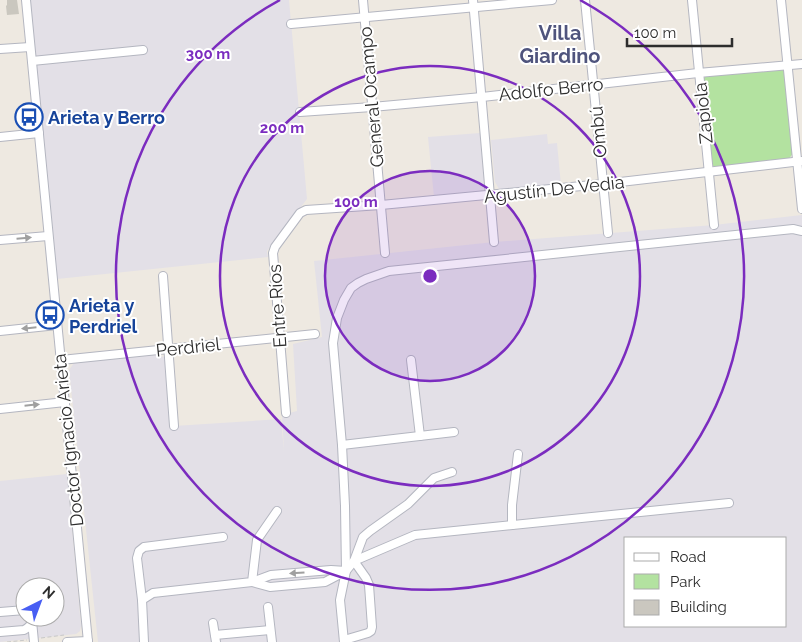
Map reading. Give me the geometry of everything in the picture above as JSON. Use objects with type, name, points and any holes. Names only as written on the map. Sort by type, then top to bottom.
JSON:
[{"type":"street","name":"Doctor Ignacio Arieta","points":[[26,0],[88,641]]},
{"type":"street","name":"General Ocampo","points":[[363,0],[385,254]]},
{"type":"street","points":[[291,24],[474,3],[552,0]]},
{"type":"street","name":"Ombú","points":[[585,0],[608,233]]},
{"type":"street","name":"Zapiola","points":[[692,0],[714,225]]},
{"type":"street","points":[[780,0],[799,162],[802,209]]},
{"type":"street","points":[[474,3],[494,242]]},
{"type":"street","points":[[0,49],[30,47]]},
{"type":"street","points":[[32,61],[144,50]]},
{"type":"street","name":"Adolfo Berro","points":[[300,112],[482,97],[698,73],[802,64]]},
{"type":"street","points":[[0,137],[39,133]]},
{"type":"street","name":"Agustín De Vedia","points":[[306,210],[381,205],[603,184],[799,162]]},
{"type":"street","name":"Entre Ríos","points":[[286,413],[273,253],[275,246],[295,218],[306,210]]},
{"type":"street","points":[[354,561],[369,585],[372,627],[368,633],[344,641],[340,600],[346,571],[345,506],[333,343],[337,318],[351,288],[366,279],[389,271],[794,228],[802,231]]},
{"type":"street","points":[[0,240],[48,236]]},
{"type":"street","points":[[162,276],[174,426]]},
{"type":"street","points":[[0,331],[57,325]]},
{"type":"street","name":"Perdriel","points":[[60,360],[315,334]]},
{"type":"street","points":[[411,360],[420,436]]},
{"type":"street","points":[[0,408],[65,402]]},
{"type":"street","points":[[342,445],[454,432]]},
{"type":"street","points":[[512,525],[512,505],[518,454]]},
{"type":"street","points":[[252,582],[270,587],[325,582],[346,571],[354,561],[363,538],[370,530],[408,504],[434,478],[452,472]]},
{"type":"street","points":[[354,561],[415,534],[729,504]]},
{"type":"street","points":[[252,582],[257,540],[277,511]]},
{"type":"street","points":[[144,642],[137,558],[139,551],[144,547],[223,537]]},
{"type":"street","points":[[142,600],[152,592],[252,582],[271,575],[331,570],[346,571]]},
{"type":"street","points":[[268,607],[272,642]]},
{"type":"street","points":[[0,612],[15,611]]},
{"type":"street","points":[[214,624],[216,639],[270,630]]},
{"type":"street","points":[[0,632],[24,630],[28,627]]},
{"type":"street","points":[[33,627],[34,640]]},
{"type":"street","points":[[68,640],[88,641]]},
{"type":"path","points":[[7,642],[68,640]]},
{"type":"shaded area","points":[[29,0],[289,0],[307,199],[267,251],[268,257],[57,279]]},
{"type":"shaded area","points":[[480,133],[484,190],[481,193],[434,197],[428,137]]},
{"type":"shaded area","points":[[547,134],[548,144],[557,143],[561,185],[499,189],[495,182],[491,140]]},
{"type":"shaded area","points":[[802,215],[802,642],[98,642],[69,370],[74,363],[160,355],[169,360],[174,426],[281,419],[284,452],[282,415],[297,411],[293,344],[322,337],[314,261],[494,242],[714,225]]},
{"type":"shaded area","points":[[67,474],[80,631],[76,634],[0,642],[0,481]]},
{"type":"green space","points":[[785,69],[793,153],[789,159],[715,167],[711,165],[703,79],[707,75]]},
{"type":"building","points":[[7,0],[17,0],[19,14],[7,15]]},
{"type":"place","name":"Arieta y Berro","points":[[29,117]]},
{"type":"place","name":"Arieta y Perdriel","points":[[50,315]]},
{"type":"district","name":"Villa Giardino","points":[[560,44]]}]
